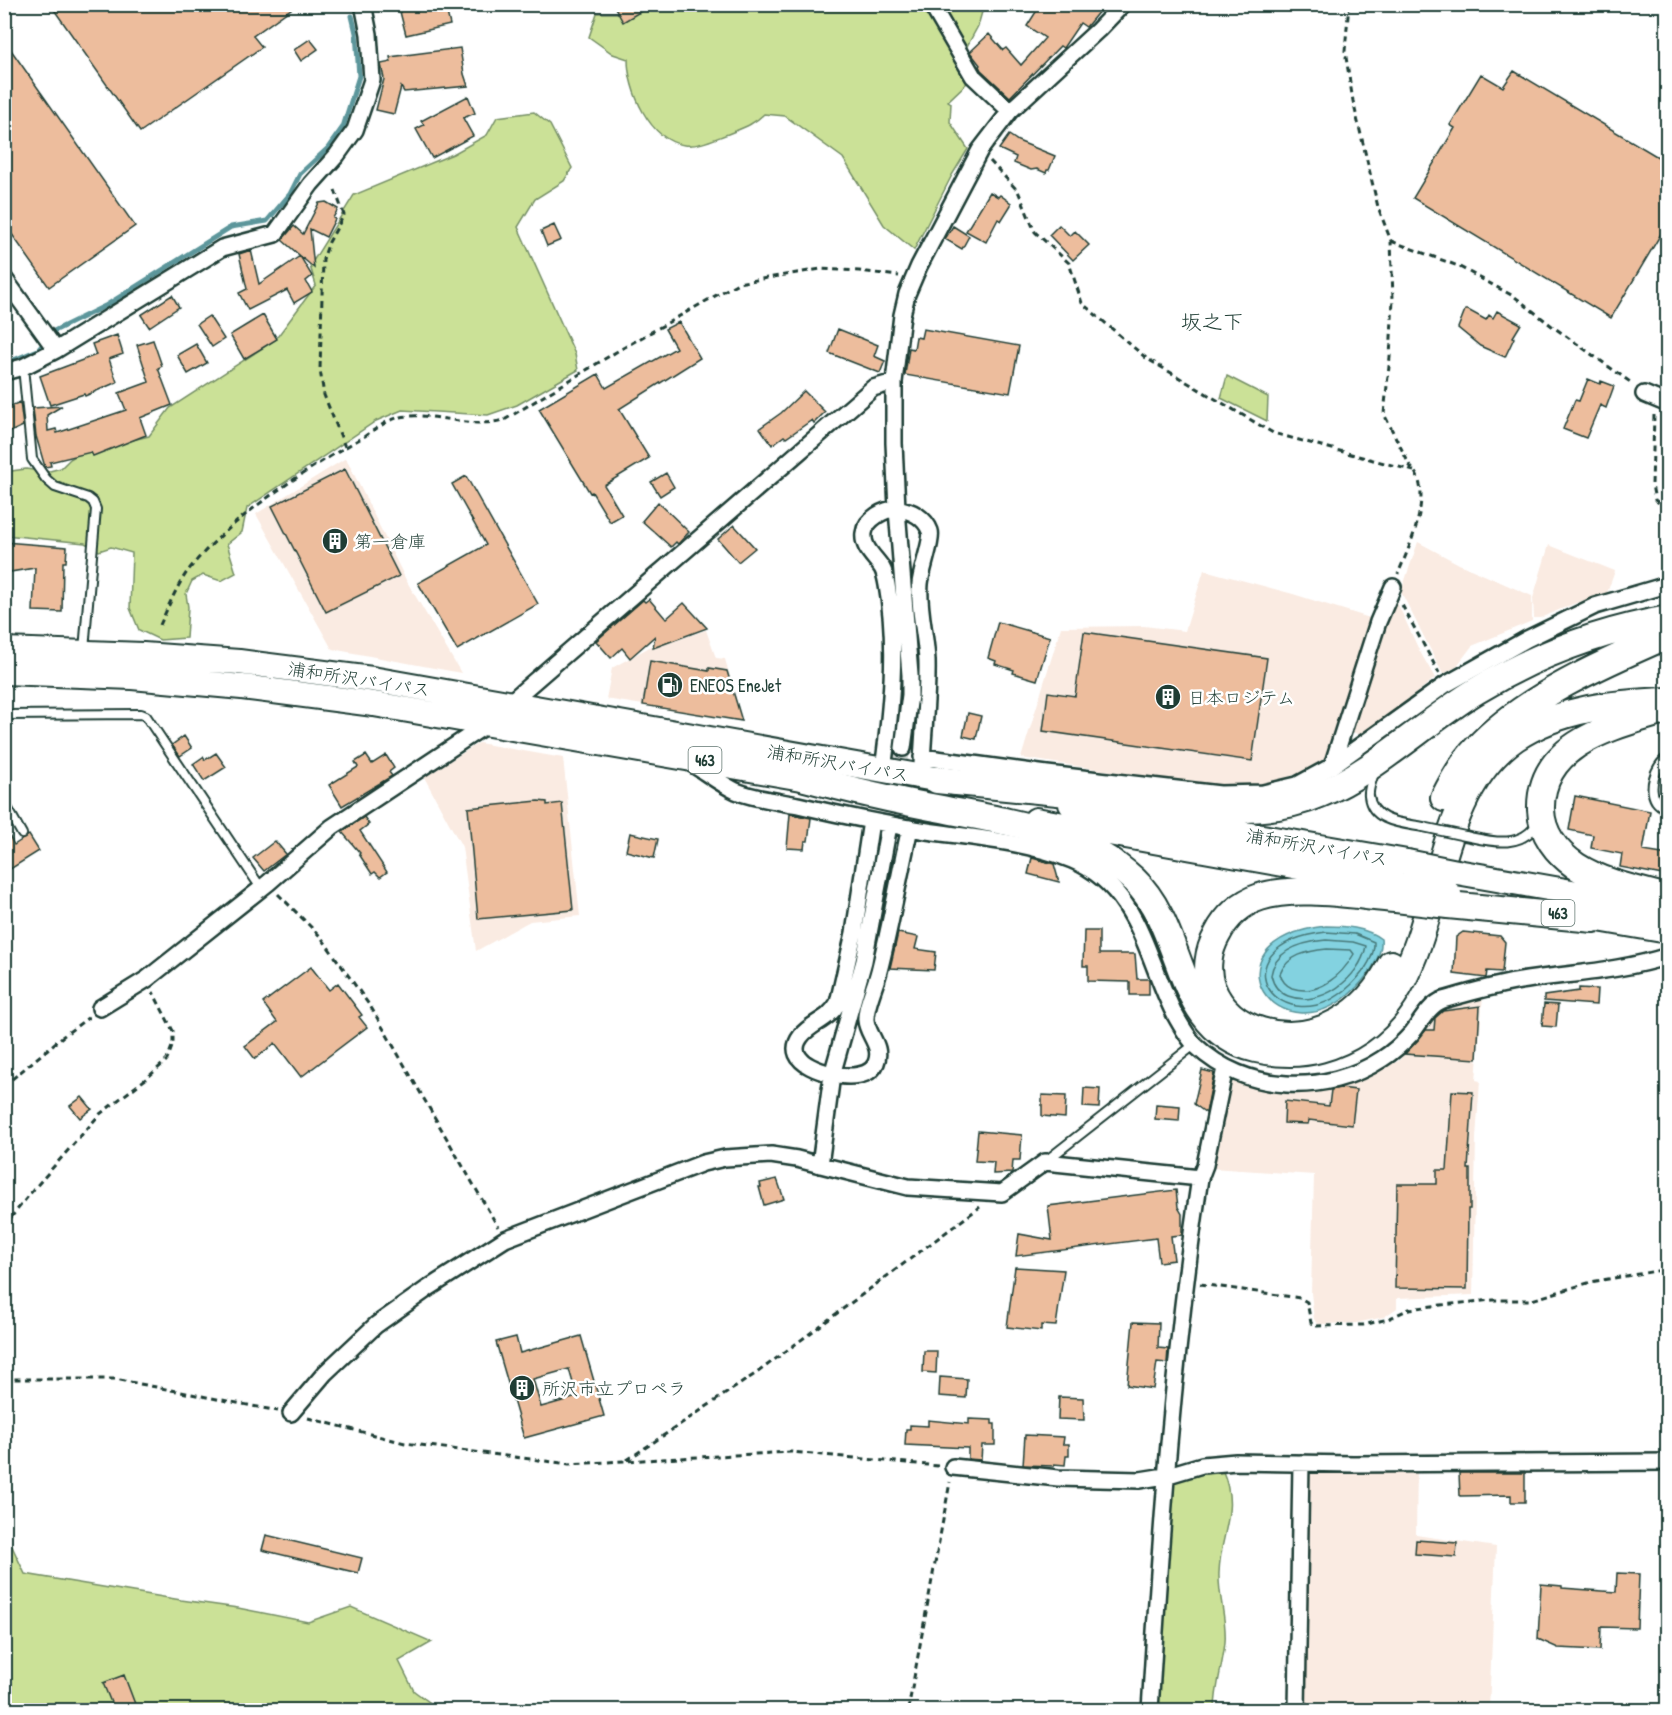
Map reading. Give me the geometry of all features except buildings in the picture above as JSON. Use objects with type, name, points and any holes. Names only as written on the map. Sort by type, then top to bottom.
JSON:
[{"type":"highway","points":[[927,771],[1160,803],[1252,810],[1284,805],[1321,794],[1358,774],[1454,705],[1531,661],[1593,637],[1626,627],[1668,619]]},
{"type":"highway","points":[[1594,919],[1451,890],[1398,892],[1276,893],[1259,897],[1245,904],[1222,925],[1210,952],[1208,968],[1210,982],[1216,998],[1236,1021],[1252,1028],[1285,1035],[1302,1035],[1318,1031],[1334,1025],[1356,1010],[1376,990],[1391,965],[1402,936],[1428,842],[1443,802],[1463,764],[1495,730],[1547,695],[1627,653],[1668,635]]},
{"type":"highway","name":"浦和所沢バイパス","points":[[4,650],[239,662],[372,679],[883,770],[927,771],[1407,862],[1451,890],[1668,909]]},
{"type":"highway","name":"浦和所沢バイパス","points":[[4,672],[132,677],[242,687],[489,722],[805,778],[1398,892]]},
{"type":"highway","points":[[805,778],[875,796],[1049,833],[1088,848],[1122,869],[1137,882],[1149,898],[1167,932],[1197,1006],[1218,1032],[1249,1048],[1286,1054],[1304,1053],[1338,1043],[1354,1034],[1381,1012],[1393,997],[1419,939],[1453,823],[1471,784],[1499,751],[1515,738],[1533,728],[1569,714],[1610,705],[1668,701]]},
{"type":"highway","points":[[1668,710],[1605,729],[1573,747],[1559,759],[1544,786],[1541,803],[1541,818],[1553,845],[1562,856],[1578,867],[1602,878],[1668,898]]},
{"type":"highway","name":"463","points":[[1594,919],[1668,931]]},
{"type":"street","points":[[931,4],[973,76],[1010,111]]},
{"type":"street","points":[[903,748],[910,695],[910,675],[897,509],[894,382],[902,315],[912,279],[980,150],[1010,111],[1123,4]]},
{"type":"street","points":[[4,372],[23,367],[56,350],[222,248],[274,234],[355,130],[372,80],[369,34],[364,6]]},
{"type":"street","points":[[4,278],[56,350]]},
{"type":"street","points":[[508,704],[873,388],[894,382]]},
{"type":"street","points":[[1644,394],[1668,404]]},
{"type":"street","points":[[883,770],[891,706],[893,661],[891,630],[885,572],[873,557],[864,536],[864,529],[871,519],[897,509],[914,512],[927,525],[931,534],[922,567],[920,588],[927,660],[927,771],[1047,774],[1220,794],[1263,793],[1297,784],[1332,766],[1445,685],[1527,639],[1595,606],[1668,583]]},
{"type":"street","points":[[1332,766],[1378,622],[1393,587]]},
{"type":"street","points":[[100,1008],[147,979],[264,886],[332,827],[489,722]]},
{"type":"street","points":[[677,755],[737,792],[871,821],[1020,845],[1051,852],[1077,862],[1098,875],[1129,908],[1139,927],[1169,1003],[1194,1045],[1225,1068],[1250,1078],[1274,1083],[1297,1085],[1321,1083],[1362,1070],[1381,1059],[1411,1034],[1426,1013],[1438,1002],[1488,987],[1589,972],[1668,956]]},
{"type":"street","points":[[871,821],[854,933],[838,1003],[832,1013],[805,1032],[799,1039],[797,1047],[804,1063],[832,1075],[864,1074],[873,1068],[877,1061],[879,1053],[866,1020],[879,972],[910,828]]},
{"type":"street","points":[[820,1165],[832,1075],[864,961],[888,831]]},
{"type":"street","points":[[1150,1710],[1165,1476],[1187,1264],[1200,1178],[1205,1165],[1225,1068]]},
{"type":"street","points":[[291,1413],[325,1373],[376,1325],[427,1288],[505,1239],[703,1163],[725,1158],[771,1155],[908,1187],[1002,1193],[1045,1162],[1200,1178]]},
{"type":"street","points":[[953,1467],[1058,1479],[1140,1480],[1165,1476],[1202,1465],[1224,1463],[1668,1462]]},
{"type":"street","points":[[1297,1710],[1301,1463]]},
{"type":"lane","points":[[23,367],[32,459],[46,479],[55,487],[88,498],[96,508],[84,653]]},
{"type":"lane","points":[[4,715],[141,714],[146,716],[264,886]]},
{"type":"lane","points":[[1668,758],[1662,761],[1652,785],[1656,801],[1668,810]]},
{"type":"lane","points":[[1376,762],[1369,795],[1373,808],[1386,820],[1500,843],[1516,841],[1532,831],[1541,818]]},
{"type":"lane","points":[[4,802],[21,834]]},
{"type":"lane","points":[[1045,1162],[1194,1045]]},
{"type":"path","points":[[1349,4],[1346,51],[1353,101],[1378,207],[1391,240],[1393,299],[1384,414],[1410,466],[1416,471],[1420,491],[1419,514],[1414,538],[1393,587],[1445,685]]},
{"type":"path","points":[[980,150],[1018,190],[1035,232],[1069,263],[1082,303],[1146,358],[1273,433],[1416,471]]},
{"type":"path","points":[[335,190],[344,215],[329,242],[323,259],[320,370],[324,395],[345,447]]},
{"type":"path","points":[[1391,240],[1458,266],[1515,297],[1620,373],[1644,394],[1654,406],[1652,485],[1656,500],[1668,510]]},
{"type":"path","points":[[159,625],[187,573],[238,520],[345,447],[396,418],[412,416],[464,423],[496,422],[506,419],[616,352],[738,283],[820,269],[897,275],[912,279]]},
{"type":"path","points":[[264,886],[321,937],[372,1009],[505,1239]]},
{"type":"path","points":[[4,1226],[100,1114],[167,1060],[173,1044],[173,1031],[147,979]]},
{"type":"path","points":[[4,1086],[100,1008]]},
{"type":"path","points":[[627,1460],[758,1372],[873,1285],[1002,1193]]},
{"type":"path","points":[[1186,1282],[1300,1298],[1307,1302],[1311,1323],[1314,1326],[1363,1325],[1389,1319],[1408,1309],[1493,1300],[1532,1300],[1592,1282],[1668,1269]]},
{"type":"path","points":[[4,1379],[115,1379],[291,1413],[405,1443],[569,1464],[791,1452],[953,1467],[908,1710]]},
{"type":"shaded area","points":[[346,458],[406,580],[461,673],[332,649],[256,514]]},
{"type":"shaded area","points":[[1418,542],[1459,564],[1532,596],[1532,621],[1472,646],[1456,667],[1443,674],[1401,592]]},
{"type":"shaded area","points":[[1549,545],[1615,571],[1607,593],[1540,618],[1534,618],[1533,598]]},
{"type":"shaded area","points":[[1204,570],[1376,620],[1331,758],[1310,770],[1261,785],[1243,786],[1206,785],[1021,758],[1061,627],[1144,626],[1185,631]]},
{"type":"shaded area","points":[[1396,600],[1435,678],[1363,736],[1350,731],[1380,635]]},
{"type":"shaded area","name":"ENEOS EneJet","points":[[706,630],[716,658],[725,659],[742,721],[606,699],[612,668],[655,644],[657,647]]},
{"type":"shaded area","points":[[479,743],[563,758],[580,916],[530,921],[476,951],[462,847],[424,777]]},
{"type":"shaded area","points":[[1483,995],[1476,1080],[1480,1081],[1476,1138],[1473,1295],[1397,1298],[1397,1308],[1384,1317],[1356,1323],[1317,1324],[1314,1319],[1311,1293],[1314,1175],[1211,1168],[1230,1077],[1359,1078],[1399,1061],[1433,1014],[1443,1006]]},
{"type":"shaded area","points":[[1310,1469],[1417,1469],[1416,1535],[1496,1547],[1489,1710],[1302,1710]]},
{"type":"green space","points":[[638,5],[927,5],[970,80],[948,101],[951,103],[950,122],[968,149],[952,175],[914,250],[884,225],[843,158],[785,116],[764,114],[743,128],[695,145],[684,145],[660,134],[636,99],[628,59],[613,54],[589,37],[597,13],[639,13]]},
{"type":"green space","points":[[938,5],[984,5],[978,26],[965,50]]},
{"type":"green space","points":[[534,112],[550,125],[572,168],[564,181],[535,199],[518,227],[575,354],[578,370],[517,405],[488,415],[402,410],[376,421],[247,508],[242,532],[227,544],[236,573],[221,581],[203,575],[192,581],[186,594],[188,607],[186,638],[160,640],[139,630],[130,608],[132,553],[111,547],[99,551],[85,543],[5,535],[4,472],[26,469],[46,472],[61,468],[82,452],[149,436],[170,408],[275,340],[316,285],[310,266],[354,195],[453,154],[487,135],[497,117]]},
{"type":"green space","points":[[1227,376],[1268,397],[1267,421],[1221,398]]},
{"type":"green space","points":[[1222,1469],[1227,1484],[1229,1510],[1220,1558],[1220,1590],[1225,1633],[1215,1710],[1145,1710],[1165,1517],[1176,1480]]},
{"type":"green space","points":[[4,1537],[9,1540],[25,1574],[238,1608],[308,1622],[351,1607],[432,1642],[399,1661],[414,1691],[440,1710],[5,1710]]},
{"type":"water","points":[[1326,926],[1362,930],[1381,939],[1380,952],[1374,965],[1357,987],[1328,1008],[1301,1013],[1279,1006],[1264,992],[1258,973],[1265,953],[1287,936]]},
{"type":"waterway","points":[[4,364],[38,350],[54,331],[105,306],[231,227],[267,221],[290,194],[300,174],[328,148],[343,127],[359,76],[356,33],[352,16]]},
{"type":"tunnel","points":[[888,831],[903,748]]},
{"type":"place","name":"第一倉庫","points":[[335,541]]},
{"type":"place","name":"ENEOS EneJet","points":[[670,685]]},
{"type":"place","name":"日本ロジテム","points":[[1168,697]]},
{"type":"place","name":"所沢市立プロペラ","points":[[522,1388]]},
{"type":"district","name":"坂之下","points":[[1212,321]]}]
